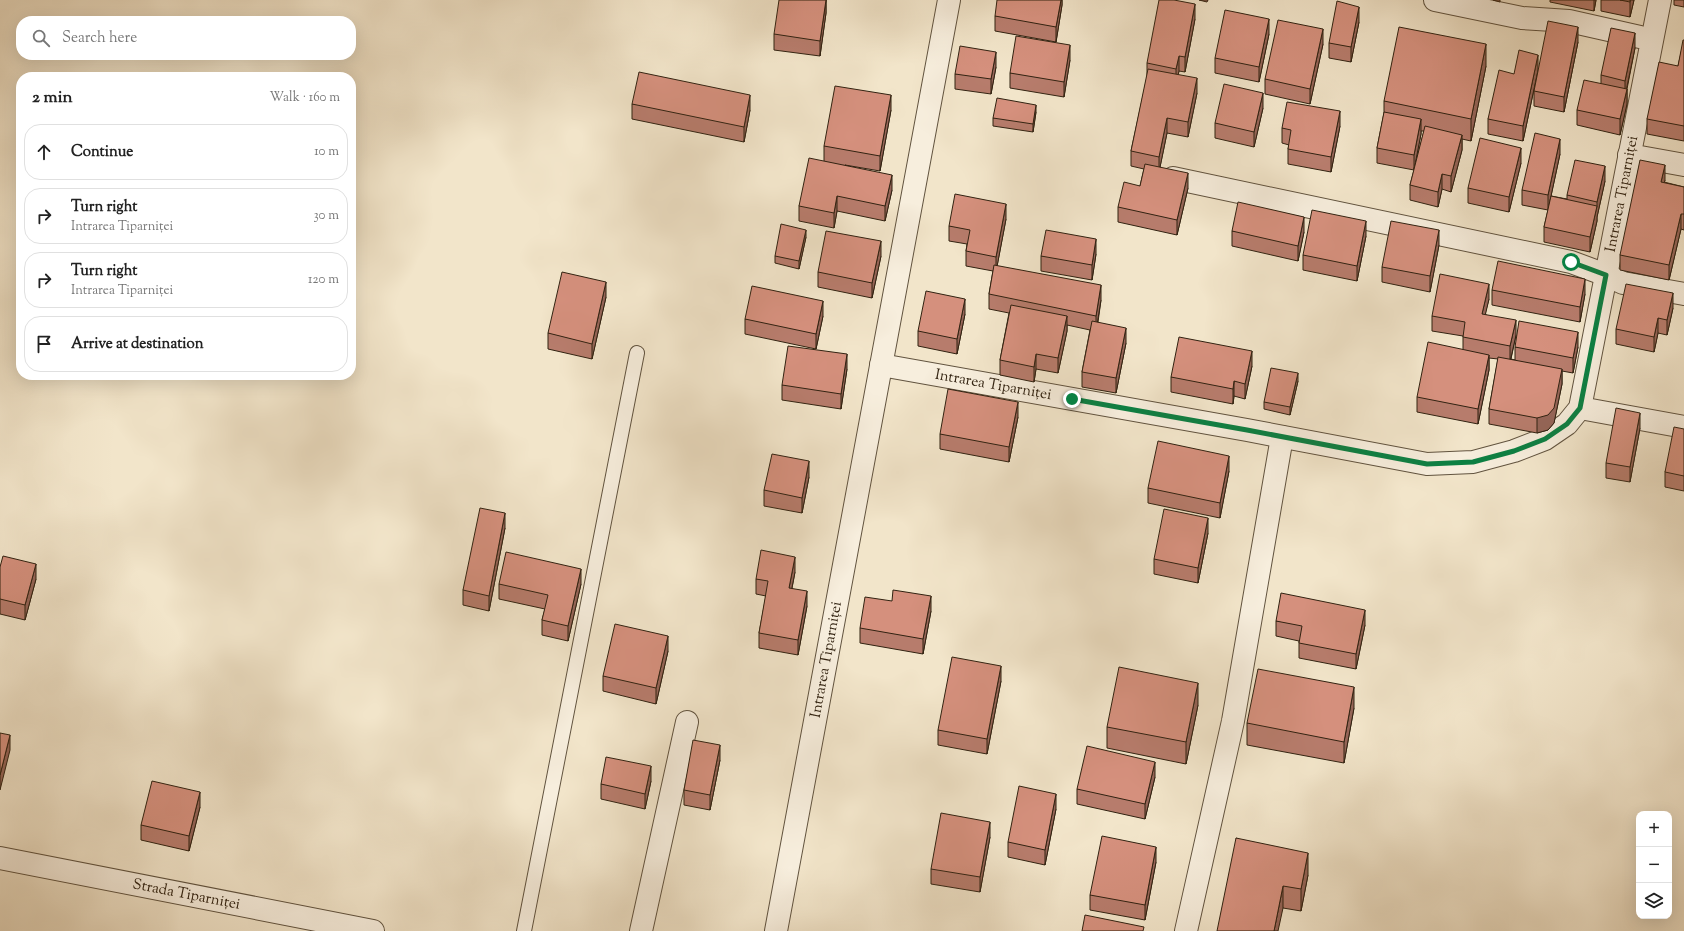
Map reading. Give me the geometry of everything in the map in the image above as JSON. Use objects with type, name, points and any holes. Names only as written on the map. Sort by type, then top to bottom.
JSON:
[{"type":"street","name":"Intrarea Tiparniței","points":[[776,931],[949,0]]},
{"type":"street","points":[[1435,0],[1522,18],[1569,22],[1652,40]]},
{"type":"street","name":"Intrarea Tiparniței","points":[[881,365],[1427,464],[1473,462],[1514,451],[1545,439],[1567,424],[1580,408],[1660,0]]},
{"type":"street","points":[[1629,155],[1684,165]]},
{"type":"street","points":[[1173,178],[1571,262],[1623,283],[1684,294]]},
{"type":"street","points":[[1580,408],[1684,427]]},
{"type":"street","points":[[1186,931],[1233,721],[1282,437]]},
{"type":"street","points":[[641,931],[687,722]]},
{"type":"street","name":"Strada Tiparniței","points":[[0,858],[292,923],[373,931]]},
{"type":"lane","points":[[524,931],[637,353]]},
{"type":"building","points":[[779,0],[826,0],[820,41],[774,34]]},
{"type":"building","points":[[997,0],[1061,0],[1056,27],[995,16]]},
{"type":"building","points":[[1159,0],[1174,0],[1195,4],[1185,57],[1179,56],[1176,69],[1147,63]]},
{"type":"building","points":[[1337,1],[1359,7],[1351,47],[1329,43]]},
{"type":"building","points":[[1225,10],[1269,19],[1259,67],[1215,58]]},
{"type":"building","points":[[1278,20],[1323,29],[1310,89],[1265,79]]},
{"type":"building","points":[[1548,21],[1578,27],[1564,97],[1534,91]]},
{"type":"building","points":[[1399,27],[1486,44],[1471,119],[1384,101]]},
{"type":"building","points":[[1611,28],[1635,33],[1625,81],[1601,75]]},
{"type":"building","points":[[1016,36],[1070,45],[1064,82],[1010,73]]},
{"type":"building","points":[[1683,40],[1684,126],[1647,119],[1659,62],[1678,66]]},
{"type":"building","points":[[960,46],[996,52],[991,79],[955,74]]},
{"type":"building","points":[[1519,50],[1538,55],[1523,126],[1488,119],[1499,70],[1514,74]]},
{"type":"building","points":[[1148,69],[1197,78],[1188,122],[1167,118],[1159,157],[1131,151]]},
{"type":"building","points":[[639,72],[750,95],[744,127],[632,104]]},
{"type":"building","points":[[1584,80],[1627,89],[1620,119],[1577,110]]},
{"type":"building","points":[[1224,84],[1263,93],[1254,132],[1215,123]]},
{"type":"building","points":[[835,86],[891,95],[880,156],[824,146]]},
{"type":"building","points":[[997,98],[1036,105],[1033,124],[993,118]]},
{"type":"building","points":[[1287,102],[1340,111],[1331,157],[1288,149],[1291,130],[1282,128]]},
{"type":"building","points":[[1384,112],[1421,119],[1414,155],[1377,148]]},
{"type":"building","points":[[1425,126],[1462,135],[1451,176],[1442,174],[1438,192],[1410,185]]},
{"type":"building","points":[[1535,133],[1560,139],[1548,195],[1522,190]]},
{"type":"building","points":[[1480,138],[1521,148],[1509,197],[1468,188]]},
{"type":"building","points":[[809,158],[892,175],[885,206],[837,196],[834,213],[799,206]]},
{"type":"building","points":[[1575,160],[1605,166],[1597,202],[1567,195]]},
{"type":"building","points":[[1640,160],[1665,165],[1661,182],[1684,187],[1684,214],[1681,214],[1669,265],[1620,255]]},
{"type":"building","points":[[1145,164],[1188,173],[1177,220],[1118,207],[1124,182],[1140,186]]},
{"type":"building","points":[[955,194],[1006,204],[996,257],[966,251],[970,230],[949,226]]},
{"type":"building","points":[[1551,196],[1597,206],[1590,237],[1544,227]]},
{"type":"building","points":[[1238,202],[1304,217],[1298,246],[1232,231]]},
{"type":"building","points":[[1312,210],[1366,221],[1357,266],[1303,255]]},
{"type":"building","points":[[1391,221],[1439,230],[1430,276],[1382,267]]},
{"type":"building","points":[[781,224],[806,230],[799,261],[775,256]]},
{"type":"building","points":[[1046,230],[1096,239],[1092,265],[1041,256]]},
{"type":"building","points":[[826,231],[881,241],[872,283],[818,272]]},
{"type":"building","points":[[1498,261],[1585,279],[1580,307],[1492,290]]},
{"type":"building","points":[[994,265],[1101,285],[1096,316],[989,294]]},
{"type":"building","points":[[562,272],[606,282],[592,344],[548,333]]},
{"type":"building","points":[[1440,274],[1489,284],[1482,314],[1516,320],[1510,346],[1463,337],[1465,322],[1432,316]]},
{"type":"building","points":[[1626,284],[1673,293],[1667,320],[1658,318],[1654,337],[1616,329]]},
{"type":"building","points":[[752,286],[823,301],[816,334],[745,319]]},
{"type":"building","points":[[926,291],[965,299],[957,339],[918,331]]},
{"type":"building","points":[[1011,305],[1067,316],[1058,358],[1036,354],[1034,367],[1000,360]]},
{"type":"building","points":[[1092,321],[1126,328],[1116,378],[1082,372]]},
{"type":"building","points":[[1519,321],[1578,332],[1573,358],[1515,347]]},
{"type":"building","points":[[1179,337],[1252,351],[1245,384],[1234,381],[1233,389],[1171,377]]},
{"type":"building","points":[[1428,342],[1489,355],[1478,409],[1417,397]]},
{"type":"building","points":[[788,346],[847,354],[841,394],[782,385]]},
{"type":"building","points":[[1498,357],[1562,369],[1554,408],[1548,415],[1537,418],[1489,409]]},
{"type":"building","points":[[1271,368],[1298,373],[1290,407],[1264,402]]},
{"type":"building","points":[[948,389],[1018,402],[1009,447],[940,434]]},
{"type":"building","points":[[1616,408],[1640,413],[1630,467],[1606,463]]},
{"type":"building","points":[[1674,427],[1684,429],[1684,476],[1665,472]]},
{"type":"building","points":[[1158,441],[1229,456],[1220,503],[1148,488]]},
{"type":"building","points":[[772,454],[809,461],[802,498],[764,490]]},
{"type":"building","points":[[480,508],[505,513],[489,596],[463,590]]},
{"type":"building","points":[[1164,509],[1208,518],[1198,568],[1154,559]]},
{"type":"building","points":[[761,550],[795,557],[789,588],[807,591],[798,640],[759,633],[768,581],[756,579]]},
{"type":"building","points":[[506,552],[581,569],[568,626],[542,620],[548,595],[499,584]]},
{"type":"building","points":[[3,556],[36,564],[25,605],[0,599],[0,567]]},
{"type":"building","points":[[893,590],[931,596],[923,639],[860,628],[865,597],[892,601]]},
{"type":"building","points":[[1281,593],[1365,610],[1356,654],[1299,643],[1302,626],[1276,621]]},
{"type":"building","points":[[615,624],[668,636],[656,688],[603,676]]},
{"type":"building","points":[[952,657],[1001,666],[987,739],[938,730]]},
{"type":"building","points":[[1119,667],[1198,683],[1186,742],[1107,727]]},
{"type":"building","points":[[1258,669],[1354,687],[1344,742],[1247,723]]},
{"type":"building","points":[[0,733],[10,735],[0,775]]},
{"type":"building","points":[[693,740],[720,745],[710,795],[684,790]]},
{"type":"building","points":[[1087,746],[1155,762],[1145,804],[1077,789]]},
{"type":"building","points":[[606,757],[651,766],[645,794],[601,784]]},
{"type":"building","points":[[152,781],[200,792],[189,836],[141,825]]},
{"type":"building","points":[[1019,786],[1056,794],[1045,850],[1008,842]]},
{"type":"building","points":[[941,813],[990,822],[980,877],[931,869]]},
{"type":"building","points":[[1102,836],[1156,847],[1145,905],[1090,895]]},
{"type":"building","points":[[1236,838],[1308,853],[1301,889],[1283,886],[1274,931],[1217,931]]},
{"type":"building","points":[[1085,915],[1144,927],[1143,931],[1082,931]]},
{"type":"route","points":[[1072,399],[1427,464],[1473,462],[1514,451],[1545,439],[1567,424],[1580,408],[1606,275],[1571,262]]}]
